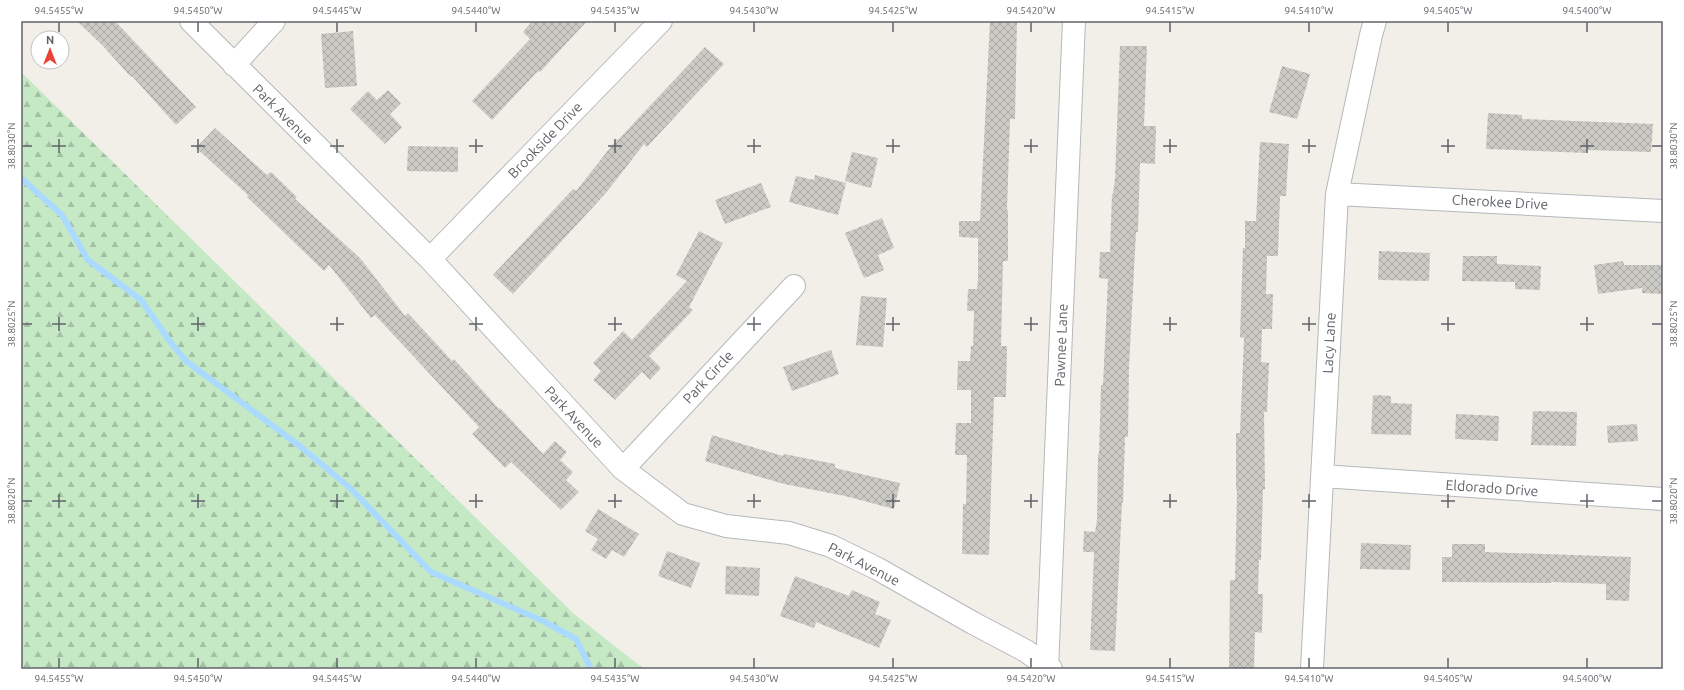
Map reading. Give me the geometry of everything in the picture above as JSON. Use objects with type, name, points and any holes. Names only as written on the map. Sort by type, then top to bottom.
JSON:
[{"type":"street","name":"Park Avenue","points":[[191,21],[430,259],[623,469],[683,514],[726,526],[789,533],[831,546],[878,569],[1026,651],[1048,668]]},
{"type":"street","points":[[234,65],[274,21]]},
{"type":"street","name":"Brookside Drive","points":[[430,259],[661,21]]},
{"type":"street","name":"Pawnee Lane","points":[[1048,668],[1074,21]]},
{"type":"street","name":"Lacy Lane","points":[[1312,669],[1337,194],[1371,35],[1376,21]]},
{"type":"street","name":"Cherokee Drive","points":[[1337,194],[1663,211]]},
{"type":"street","name":"Park Circle","points":[[623,469],[794,286]]},
{"type":"street","name":"Eldorado Drive","points":[[1322,476],[1663,499]]},
{"type":"green space","points":[[21,72],[574,614],[644,669],[21,669]]},
{"type":"building","points":[[77,21],[115,21],[196,107],[176,125],[132,76],[131,77],[103,46]]},
{"type":"building","points":[[532,21],[587,21],[540,72],[538,71],[492,120],[472,101],[530,39],[523,32]]},
{"type":"building","points":[[990,21],[1017,21],[1015,119],[1010,119],[1007,210],[1008,261],[1003,261],[1001,346],[1007,346],[1006,397],[994,397],[989,555],[962,554],[963,504],[966,504],[967,455],[955,455],[956,423],[971,423],[971,390],[957,390],[958,361],[970,361],[971,346],[973,346],[974,311],[967,311],[968,289],[977,289],[978,278],[978,238],[959,237],[959,221],[980,221]]},
{"type":"building","points":[[353,31],[357,86],[325,88],[321,34]]},
{"type":"building","points":[[1120,46],[1147,46],[1144,126],[1156,126],[1155,164],[1140,163],[1138,232],[1136,232],[1129,367],[1128,437],[1125,437],[1115,651],[1090,650],[1094,552],[1083,552],[1084,531],[1095,532],[1097,520],[1101,385],[1103,385],[1108,279],[1099,278],[1100,252],[1110,252],[1112,194],[1115,179]]},
{"type":"building","points":[[705,47],[724,64],[647,147],[644,144],[606,193],[513,294],[493,275],[573,189],[576,191],[617,139],[618,140]]},
{"type":"building","points":[[1282,66],[1310,74],[1297,119],[1269,112]]},
{"type":"building","points":[[388,90],[401,103],[390,114],[402,127],[385,144],[350,109],[368,91],[377,100]]},
{"type":"building","points":[[1488,113],[1522,115],[1522,119],[1653,124],[1651,152],[1587,150],[1587,153],[1486,149]]},
{"type":"building","points":[[215,128],[267,175],[271,172],[297,197],[295,199],[360,258],[405,316],[408,313],[452,361],[454,359],[499,409],[500,408],[543,454],[555,441],[567,452],[560,460],[573,472],[566,480],[579,492],[561,510],[511,462],[505,468],[472,434],[479,427],[375,315],[371,318],[329,265],[324,271],[247,197],[248,195],[196,148]]},
{"type":"building","points":[[1260,142],[1289,144],[1286,196],[1280,196],[1278,256],[1267,256],[1266,294],[1273,294],[1272,329],[1262,329],[1261,362],[1269,363],[1267,412],[1264,412],[1265,489],[1263,489],[1261,560],[1259,560],[1258,594],[1263,594],[1262,633],[1255,632],[1254,669],[1229,669],[1230,580],[1235,580],[1237,490],[1236,433],[1240,433],[1244,338],[1240,337],[1243,248],[1245,248],[1245,221],[1256,221]]},
{"type":"building","points":[[408,146],[458,147],[458,172],[407,171]]},
{"type":"building","points":[[852,152],[878,158],[871,188],[845,181]]},
{"type":"building","points":[[815,175],[846,183],[838,215],[789,202],[796,176],[814,180]]},
{"type":"building","points":[[761,183],[771,207],[725,224],[715,200]]},
{"type":"building","points":[[882,218],[894,248],[878,255],[884,270],[864,278],[845,233]]},
{"type":"building","points":[[699,231],[723,243],[689,307],[693,310],[649,356],[661,368],[650,380],[642,372],[615,400],[593,380],[601,371],[593,363],[623,331],[632,340],[687,281],[676,275]]},
{"type":"building","points":[[1379,251],[1430,253],[1429,281],[1378,280]]},
{"type":"building","points":[[1463,256],[1497,256],[1497,264],[1541,266],[1540,290],[1515,289],[1515,282],[1462,281]]},
{"type":"building","points":[[1623,261],[1624,265],[1663,265],[1663,294],[1642,293],[1642,288],[1598,294],[1594,265]]},
{"type":"building","points":[[861,296],[887,298],[883,347],[856,345]]},
{"type":"building","points":[[831,350],[839,374],[792,391],[783,367]]},
{"type":"building","points":[[1373,395],[1391,396],[1391,403],[1412,404],[1411,435],[1371,434]]},
{"type":"building","points":[[1533,411],[1577,412],[1576,446],[1531,445]]},
{"type":"building","points":[[1456,414],[1499,416],[1498,441],[1455,439]]},
{"type":"building","points":[[1637,424],[1638,441],[1608,443],[1607,426]]},
{"type":"building","points":[[712,435],[783,456],[784,454],[835,464],[835,468],[900,483],[894,509],[845,496],[784,484],[705,461]]},
{"type":"building","points":[[598,509],[639,534],[624,557],[612,550],[606,559],[591,550],[598,539],[585,531]]},
{"type":"building","points":[[1361,543],[1411,545],[1410,570],[1360,569]]},
{"type":"building","points":[[1452,544],[1485,544],[1485,552],[1631,557],[1629,601],[1606,600],[1606,584],[1551,582],[1442,582],[1442,557],[1452,557]]},
{"type":"building","points":[[667,551],[700,563],[691,588],[658,576]]},
{"type":"building","points":[[726,566],[760,568],[759,596],[725,594]]},
{"type":"building","points":[[795,576],[849,596],[852,590],[880,602],[875,614],[891,620],[879,648],[816,622],[814,628],[780,616]]},
{"type":"waterway","points":[[21,178],[62,215],[88,260],[141,300],[171,343],[186,361],[301,447],[350,488],[431,572],[543,621],[576,639],[591,669]]}]
